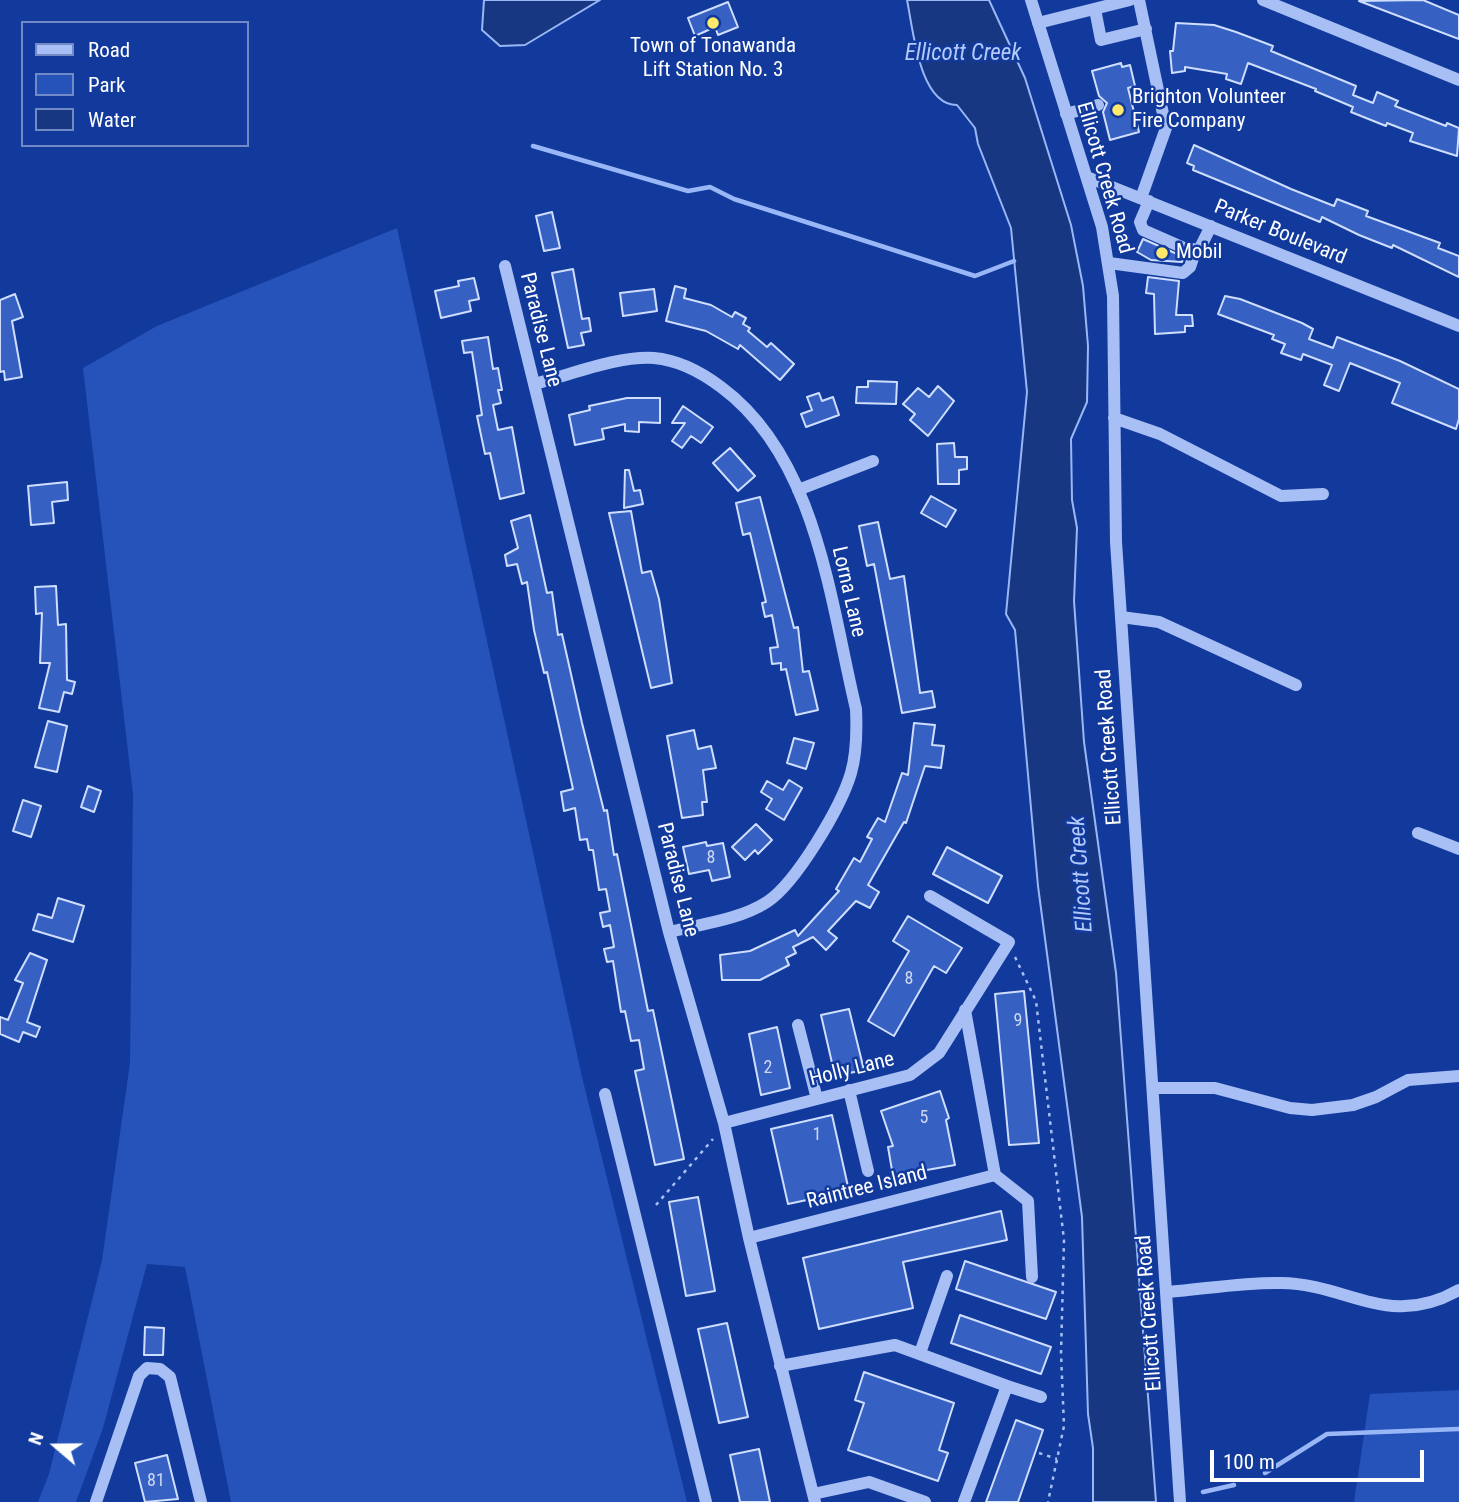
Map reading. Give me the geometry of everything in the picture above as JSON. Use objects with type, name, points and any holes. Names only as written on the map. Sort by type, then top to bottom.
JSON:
[{"type":"street","name":"Ellicott Creek Road","points":[[1031,0],[1087,177],[1109,263],[1113,308],[1116,542],[1180,1502]]},
{"type":"street","points":[[1038,23],[1078,7],[1095,9],[1130,0]]},
{"type":"street","points":[[1139,0],[1166,128],[1140,222],[1143,230],[1195,252]]},
{"type":"street","points":[[1263,0],[1459,80]]},
{"type":"street","points":[[1095,9],[1101,40],[1146,29]]},
{"type":"street","points":[[1066,114],[1098,105]]},
{"type":"street","name":"Parker Boulevard","points":[[1087,177],[1459,326]]},
{"type":"street","points":[[1109,263],[1183,272],[1190,267],[1195,252],[1203,244],[1211,226]]},
{"type":"street","name":"Paradise Lane","points":[[505,267],[670,932],[724,1123],[748,1238],[814,1498]]},
{"type":"street","name":"Lorna Lane","points":[[534,384],[633,359],[653,358],[689,367],[721,387],[749,412],[785,462],[812,524],[856,709],[857,734],[851,774],[842,797],[794,877],[783,890],[744,914],[670,932]]},
{"type":"street","points":[[1114,418],[1160,435],[1281,496],[1323,494]]},
{"type":"street","points":[[798,490],[873,461]]},
{"type":"street","points":[[1121,617],[1160,622],[1296,685]]},
{"type":"street","points":[[1418,833],[1459,849]]},
{"type":"street","points":[[930,896],[1009,942]]},
{"type":"street","name":"Holly Lane","points":[[724,1123],[910,1075],[939,1053],[1009,942]]},
{"type":"street","points":[[965,1010],[996,1175],[1028,1200],[1032,1277]]},
{"type":"street","points":[[797,1025],[817,1099]]},
{"type":"street","points":[[1154,1088],[1215,1088],[1290,1108],[1312,1110],[1353,1105],[1376,1097],[1408,1080],[1459,1076]]},
{"type":"street","points":[[849,1090],[868,1171]]},
{"type":"street","points":[[605,1094],[706,1502]]},
{"type":"street","name":"Raintree Island","points":[[748,1238],[996,1175]]},
{"type":"street","points":[[920,1353],[947,1276]]},
{"type":"street","points":[[1168,1292],[1281,1283],[1314,1287],[1367,1304],[1389,1307],[1433,1302],[1459,1290]]},
{"type":"street","points":[[780,1366],[895,1345],[1041,1397]]},
{"type":"street","points":[[96,1502],[139,1376],[146,1368],[160,1369],[170,1377],[201,1502]]},
{"type":"street","points":[[964,1502],[1007,1386]]},
{"type":"street","points":[[814,1498],[869,1482],[925,1502]]},
{"type":"path","points":[[1009,942],[1035,1001],[1064,1240],[1061,1353],[1064,1426],[1048,1502]]},
{"type":"path","points":[[656,1205],[724,1123]]},
{"type":"path","points":[[1056,1400],[1064,1400]]},
{"type":"path","points":[[1039,1453],[1058,1459]]},
{"type":"green space","points":[[397,228],[582,1077],[687,1502],[231,1502],[185,1267],[147,1264],[103,1428],[76,1502],[38,1502],[49,1474],[102,1260],[130,1063],[133,794],[83,368],[157,326]]},
{"type":"green space","points":[[1459,1390],[1459,1502],[1354,1502],[1370,1394]]},
{"type":"water","points":[[484,0],[600,0],[525,45],[500,46],[482,30]]},
{"type":"water","name":"Ellicott Creek","points":[[907,0],[989,0],[1025,78],[1071,225],[1083,286],[1088,346],[1087,402],[1071,439],[1072,500],[1077,528],[1074,601],[1084,742],[1116,973],[1156,1502],[1093,1502],[1082,1217],[1038,886],[1015,630],[1006,614],[1027,392],[1011,228],[978,144],[975,128],[957,105],[944,102],[934,93],[926,79],[915,46]]},
{"type":"building","points":[[1423,0],[1459,15],[1459,39],[1359,1]]},
{"type":"building","name":"Town of Tonawanda Lift Station No. 3","points":[[728,2],[738,27],[718,35],[715,27],[695,36],[688,18]]},
{"type":"building","points":[[1176,23],[1214,25],[1236,32],[1273,46],[1271,51],[1356,86],[1353,95],[1373,103],[1377,92],[1398,101],[1395,106],[1446,126],[1447,123],[1459,128],[1457,156],[1410,141],[1413,133],[1351,112],[1353,107],[1315,91],[1316,89],[1248,63],[1241,84],[1226,79],[1227,74],[1185,67],[1185,71],[1172,73],[1170,51],[1173,51]]},
{"type":"building","name":"Brighton Volunteer Fire Company","points":[[1121,63],[1122,67],[1130,65],[1135,86],[1128,88],[1139,132],[1110,140],[1103,112],[1107,103],[1099,96],[1092,71]]},
{"type":"building","points":[[1194,145],[1291,189],[1334,206],[1337,199],[1368,211],[1366,216],[1440,243],[1438,248],[1459,256],[1459,277],[1393,245],[1392,248],[1359,235],[1322,217],[1320,222],[1193,170],[1194,166],[1187,163]]},
{"type":"building","points":[[552,212],[560,248],[544,251],[536,216]]},
{"type":"building","name":"Mobil","points":[[1143,239],[1184,257],[1182,262],[1151,260],[1137,252]]},
{"type":"building","points":[[573,269],[582,319],[589,318],[591,331],[581,333],[584,345],[568,348],[552,273]]},
{"type":"building","points":[[1148,277],[1179,281],[1176,315],[1192,315],[1193,326],[1185,326],[1185,332],[1155,334],[1154,294],[1146,293]]},
{"type":"building","points":[[474,278],[479,299],[469,301],[471,311],[441,318],[435,291],[459,286],[458,281]]},
{"type":"building","points":[[675,286],[686,289],[684,298],[711,305],[732,317],[735,312],[746,318],[743,324],[750,328],[748,331],[767,347],[771,343],[794,364],[780,380],[740,345],[738,349],[706,331],[666,321]]},
{"type":"building","points":[[654,289],[657,311],[623,316],[620,293]]},
{"type":"building","points":[[15,294],[23,317],[12,321],[22,377],[5,380],[4,371],[0,372],[0,300]]},
{"type":"building","points":[[1225,296],[1240,299],[1302,323],[1313,329],[1309,339],[1333,348],[1337,337],[1400,361],[1459,389],[1459,419],[1456,429],[1392,403],[1400,383],[1350,363],[1339,391],[1324,385],[1332,365],[1303,354],[1301,360],[1281,353],[1285,344],[1272,339],[1274,335],[1218,314]]},
{"type":"building","points":[[488,337],[493,369],[498,368],[502,390],[498,390],[501,403],[493,405],[498,430],[512,427],[524,493],[500,499],[490,453],[485,454],[477,416],[482,415],[472,352],[464,353],[462,341]]},
{"type":"building","points":[[868,381],[897,382],[896,404],[856,403],[857,387],[868,387]]},
{"type":"building","points":[[938,386],[954,401],[928,436],[910,420],[915,414],[903,404],[918,388],[929,397]]},
{"type":"building","points":[[819,393],[822,401],[833,397],[839,415],[806,427],[801,414],[812,410],[807,397]]},
{"type":"building","points":[[627,398],[660,398],[660,423],[639,422],[639,432],[625,431],[625,424],[602,429],[604,439],[575,445],[569,415],[590,410],[589,406]]},
{"type":"building","points":[[683,406],[713,427],[701,443],[691,436],[682,448],[672,441],[685,423],[672,423]]},
{"type":"building","points":[[954,443],[955,457],[967,457],[967,469],[959,470],[959,484],[938,484],[937,444]]},
{"type":"building","points":[[730,448],[755,476],[738,491],[713,463]]},
{"type":"building","points":[[625,470],[629,470],[634,491],[640,490],[643,504],[624,508]]},
{"type":"building","points":[[67,482],[68,500],[52,502],[54,523],[31,525],[28,486]]},
{"type":"building","points":[[931,496],[956,510],[946,527],[921,513]]},
{"type":"building","points":[[760,497],[794,628],[798,627],[803,672],[809,671],[818,710],[796,715],[786,669],[781,670],[781,663],[772,664],[770,648],[778,647],[772,615],[765,617],[762,603],[766,602],[750,533],[743,535],[736,503]]},
{"type":"building","points":[[631,511],[642,573],[651,571],[659,599],[672,683],[651,688],[609,513]]},
{"type":"building","points":[[530,515],[547,593],[552,592],[558,635],[562,634],[604,811],[607,810],[614,855],[617,854],[648,1011],[653,1010],[684,1159],[655,1165],[635,1071],[644,1069],[639,1040],[631,1041],[625,1011],[621,1012],[613,961],[607,962],[604,949],[614,947],[610,925],[603,927],[600,913],[610,911],[606,889],[599,890],[593,850],[589,850],[587,839],[580,840],[575,808],[564,811],[561,792],[573,789],[547,672],[544,673],[534,630],[527,582],[522,584],[517,564],[507,566],[505,555],[518,548],[511,521]]},
{"type":"building","points":[[878,522],[890,579],[904,576],[920,693],[932,691],[935,707],[902,713],[874,564],[867,566],[859,526]]},
{"type":"building","points":[[56,586],[58,625],[66,624],[67,680],[75,682],[72,694],[64,692],[59,712],[39,708],[50,663],[40,663],[42,613],[36,614],[35,587]]},
{"type":"building","points":[[48,721],[67,726],[57,772],[35,767]]},
{"type":"building","points":[[914,723],[935,725],[932,745],[944,746],[941,768],[925,766],[906,823],[904,822],[868,885],[879,892],[870,908],[856,901],[828,931],[837,938],[826,950],[813,937],[793,947],[796,953],[786,958],[789,965],[760,980],[722,980],[720,955],[750,951],[795,930],[798,936],[839,891],[836,889],[854,858],[860,862],[872,839],[867,837],[878,818],[885,822],[902,773],[908,775]]},
{"type":"building","points":[[694,730],[698,749],[711,746],[716,768],[703,770],[707,802],[702,802],[703,815],[682,818],[667,736]]},
{"type":"building","points":[[794,738],[814,743],[806,769],[787,763]]},
{"type":"building","points":[[789,780],[802,788],[784,820],[766,809],[772,799],[761,792],[767,781],[783,790]]},
{"type":"building","points":[[88,786],[101,791],[94,812],[81,807]]},
{"type":"building","points":[[23,800],[41,806],[31,837],[13,831]]},
{"type":"building","points":[[756,824],[772,840],[758,854],[755,850],[745,860],[732,847]]},
{"type":"building","points":[[706,842],[707,846],[723,843],[730,877],[712,881],[709,870],[689,874],[683,847]]},
{"type":"building","points":[[947,847],[1002,876],[988,903],[933,874]]},
{"type":"building","points":[[58,898],[84,906],[73,942],[33,930],[38,914],[52,918]]},
{"type":"building","points":[[908,916],[962,948],[946,973],[934,966],[894,1036],[868,1021],[909,951],[893,941]]},
{"type":"building","points":[[30,953],[47,960],[27,1022],[40,1027],[36,1037],[23,1032],[19,1042],[0,1034],[0,1017],[8,1020],[23,983],[15,980]]},
{"type":"building","points":[[1024,991],[1039,1143],[1009,1145],[995,994]]},
{"type":"building","points":[[849,1009],[864,1070],[835,1076],[821,1015]]},
{"type":"building","points":[[777,1027],[790,1088],[761,1095],[749,1034]]},
{"type":"building","points":[[940,1091],[949,1118],[946,1120],[955,1165],[893,1176],[888,1147],[893,1146],[881,1111]]},
{"type":"building","points":[[832,1115],[849,1191],[788,1204],[771,1129]]},
{"type":"building","points":[[698,1197],[715,1291],[686,1296],[669,1202]]},
{"type":"building","points":[[1001,1211],[1007,1240],[903,1262],[913,1308],[819,1329],[803,1258]]},
{"type":"building","points":[[965,1261],[1056,1292],[1046,1319],[956,1289]]},
{"type":"building","points":[[960,1315],[1051,1347],[1041,1374],[951,1343]]},
{"type":"building","points":[[727,1323],[748,1417],[719,1423],[698,1329]]},
{"type":"building","points":[[145,1327],[164,1328],[163,1355],[144,1355]]},
{"type":"building","points":[[864,1372],[954,1403],[939,1450],[948,1453],[938,1481],[848,1450],[864,1403],[855,1400]]},
{"type":"building","points":[[1016,1420],[1043,1430],[1018,1502],[986,1502]]},
{"type":"building","points":[[759,1449],[770,1502],[740,1502],[730,1455]]},
{"type":"building","points":[[167,1455],[178,1499],[145,1502],[135,1463]]},
{"type":"waterway","points":[[533,146],[688,191],[710,187],[734,199],[975,276],[1014,261]]},
{"type":"waterway","points":[[1265,1473],[1327,1434],[1459,1429]]},
{"type":"waterway","points":[[1203,1492],[1234,1485]]},
{"type":"place","name":"Town of Tonawanda Lift Station No. 3","points":[[713,23]]},
{"type":"place","name":"Brighton Volunteer Fire Company","points":[[1118,110]]},
{"type":"place","name":"Mobil","points":[[1162,253]]}]
